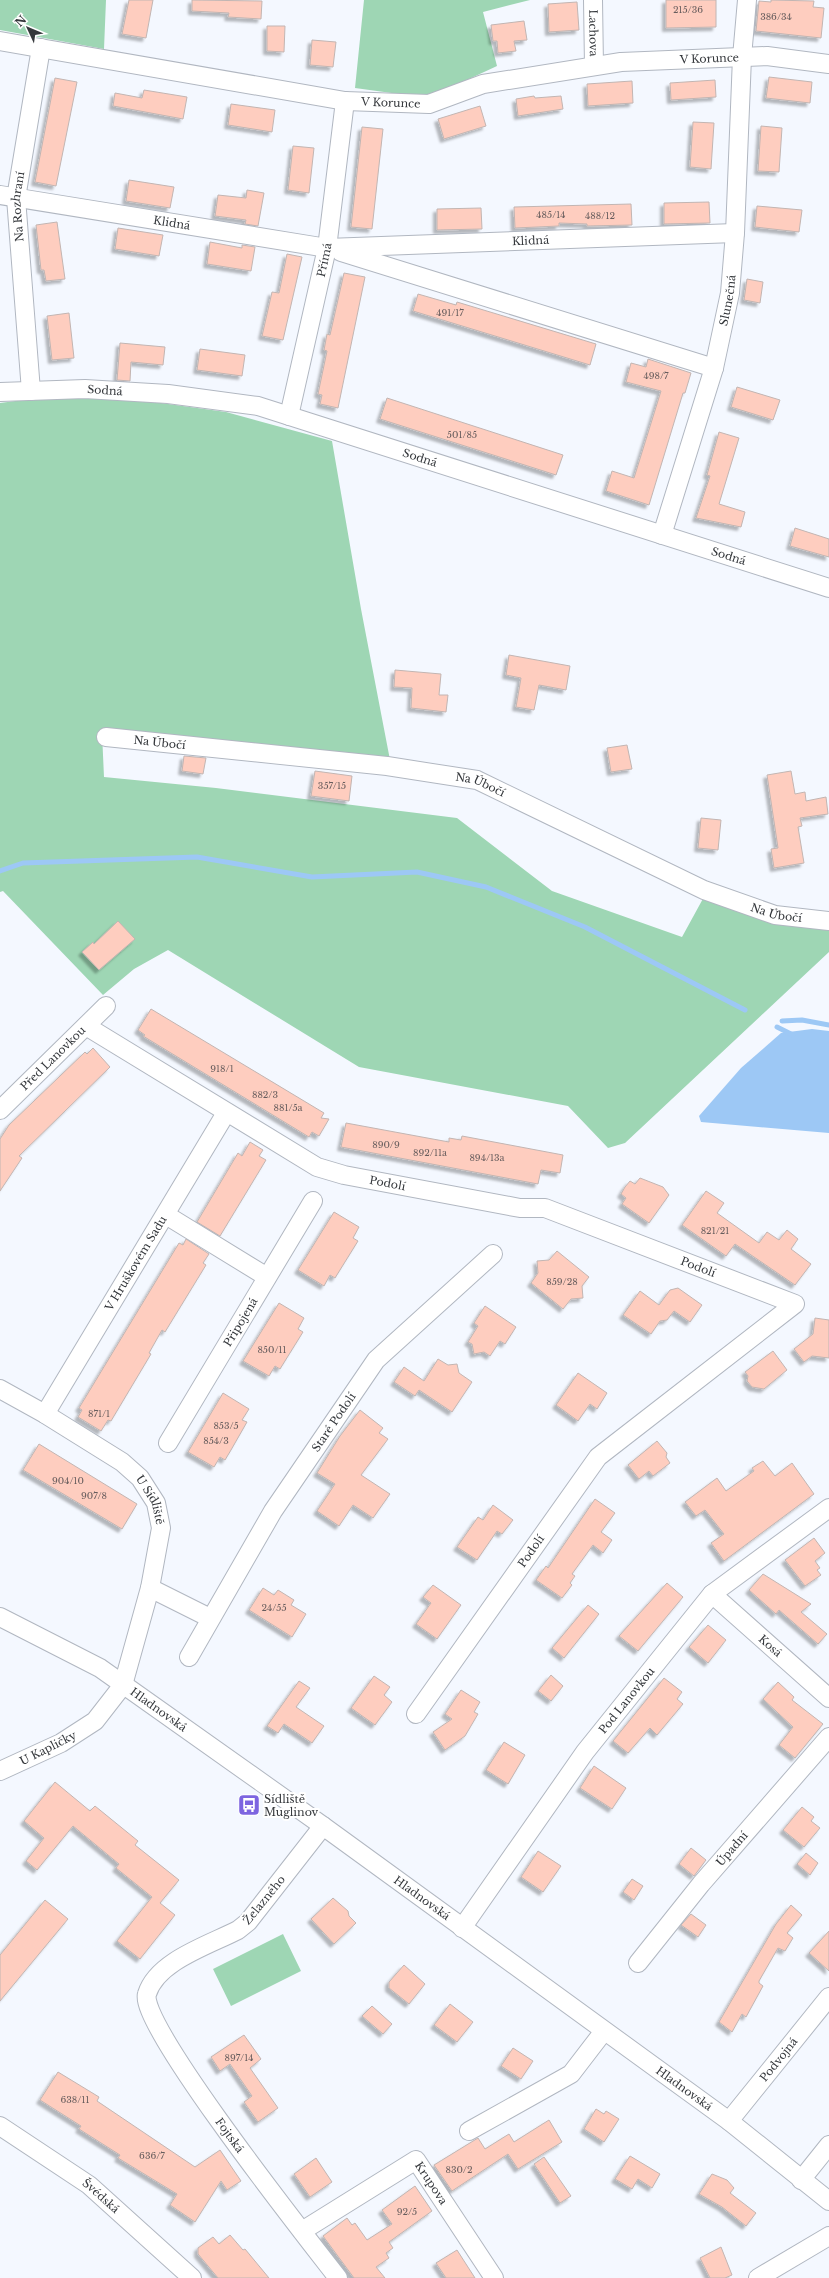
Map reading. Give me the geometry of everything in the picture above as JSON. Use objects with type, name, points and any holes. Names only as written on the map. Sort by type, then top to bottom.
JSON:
[{"type":"street","name":"Lachova","points":[[593,0],[594,66]]},
{"type":"street","name":"Slunečná","points":[[662,535],[714,368],[730,293],[735,233],[742,57],[747,0]]},
{"type":"street","name":"V Korunce","points":[[0,41],[345,101],[429,104],[484,84],[621,62],[767,56],[829,64]]},
{"type":"street","name":"Na Rozhraní","points":[[31,391],[6,199],[40,48]]},
{"type":"street","name":"Přímá","points":[[289,416],[327,248],[345,101]]},
{"type":"street","name":"Klidná","points":[[6,199],[327,248],[714,368]]},
{"type":"street","name":"Klidná","points":[[327,248],[735,233]]},
{"type":"street","name":"Sodná","points":[[0,392],[85,389],[168,394],[258,406],[829,588]]},
{"type":"street","name":"Na Úbočí","points":[[106,736],[386,766],[477,780],[704,890],[776,915],[829,921]]},
{"type":"street","name":"Před Lanovkou","points":[[0,1110],[106,1006]]},
{"type":"street","name":"Podolí","points":[[86,1026],[226,1113],[317,1167],[344,1175],[520,1208],[545,1208],[795,1304],[598,1457],[416,1714]]},
{"type":"street","name":"V Hruškovém Sadu","points":[[45,1414],[226,1113]]},
{"type":"street","name":"Připojená","points":[[168,1443],[313,1201]]},
{"type":"street","points":[[166,1215],[267,1277]]},
{"type":"street","name":"Staré Podolí","points":[[189,1657],[210,1618],[273,1511],[376,1360],[493,1254]]},
{"type":"street","name":"U Sídliště","points":[[0,1390],[45,1414],[122,1462],[140,1478],[156,1503],[161,1528],[150,1588],[123,1684]]},
{"type":"street","name":"Pod Lanovkou","points":[[462,1928],[585,1752],[712,1594],[829,1508]]},
{"type":"street","points":[[150,1588],[210,1618]]},
{"type":"street","name":"Kosá","points":[[712,1594],[829,1698]]},
{"type":"street","name":"Hladnovská","points":[[0,1617],[100,1668],[123,1684],[323,1826],[728,2121],[829,2201]]},
{"type":"street","name":"U Kapličky","points":[[0,1771],[61,1743],[95,1722],[123,1684]]},
{"type":"street","name":"Úpadní","points":[[638,1963],[701,1884],[829,1737]]},
{"type":"street","name":"Želazného","points":[[151,1982],[163,1969],[238,1930],[248,1922],[323,1826]]},
{"type":"street","name":"Fojtská","points":[[151,1982],[146,1996],[148,2008],[170,2048],[220,2122],[338,2278]]},
{"type":"street","name":"Podvojná","points":[[728,2121],[829,1997]]},
{"type":"street","points":[[469,2131],[571,2074],[604,2031]]},
{"type":"street","name":"Švédská","points":[[0,2126],[89,2185],[192,2278]]},
{"type":"street","points":[[801,2180],[829,2145]]},
{"type":"street","name":"Krupova","points":[[302,2231],[416,2160],[494,2278]]},
{"type":"street","points":[[758,2278],[829,2236]]},
{"type":"green space","points":[[0,0],[106,0],[104,49],[0,30]]},
{"type":"green space","points":[[364,0],[530,0],[483,12],[497,66],[428,98],[355,88]]},
{"type":"green space","points":[[38,398],[125,398],[226,412],[332,441],[361,609],[390,760],[102,733],[104,777],[216,788],[457,818],[552,891],[682,937],[705,895],[829,928],[829,952],[625,1143],[608,1148],[568,1106],[359,1067],[168,950],[134,969],[103,995],[3,891],[0,892],[0,403]]},
{"type":"green space","points":[[283,1934],[301,1971],[231,2006],[213,1969]]},
{"type":"water","points":[[812,1029],[829,1031],[829,1133],[701,1122],[699,1116],[741,1068],[781,1033]]},
{"type":"building","points":[[129,0],[153,0],[146,38],[122,34]]},
{"type":"building","points":[[192,0],[262,1],[261,19],[228,17],[229,13],[192,11]]},
{"type":"building","points":[[666,0],[716,0],[716,27],[666,28]]},
{"type":"building","points":[[771,0],[814,1],[813,7],[824,8],[821,38],[756,31],[759,1],[771,2]]},
{"type":"building","points":[[577,2],[579,30],[549,32],[548,4]]},
{"type":"building","points":[[524,21],[527,40],[514,41],[516,51],[498,53],[497,41],[493,41],[491,25]]},
{"type":"building","points":[[267,26],[285,26],[284,52],[267,51]]},
{"type":"building","points":[[312,40],[336,42],[333,67],[310,65]]},
{"type":"building","points":[[769,77],[812,82],[810,103],[766,98]]},
{"type":"building","points":[[55,78],[77,82],[56,186],[35,182]]},
{"type":"building","points":[[715,80],[716,97],[671,100],[670,83]]},
{"type":"building","points":[[632,81],[633,103],[588,106],[587,84]]},
{"type":"building","points":[[144,90],[187,97],[183,119],[113,106],[115,93],[142,98]]},
{"type":"building","points":[[534,96],[535,98],[561,96],[563,109],[518,116],[516,99]]},
{"type":"building","points":[[231,104],[275,110],[272,132],[228,125]]},
{"type":"building","points":[[480,106],[486,126],[444,139],[438,119]]},
{"type":"building","points":[[693,122],[714,123],[711,169],[690,167]]},
{"type":"building","points":[[761,126],[782,128],[779,172],[758,171]]},
{"type":"building","points":[[362,127],[383,129],[372,229],[351,227]]},
{"type":"building","points":[[293,146],[314,148],[309,193],[288,190]]},
{"type":"building","points":[[129,180],[174,187],[170,208],[126,201]]},
{"type":"building","points":[[247,190],[264,193],[258,226],[245,224],[246,220],[215,216],[218,195],[246,198]]},
{"type":"building","points":[[709,202],[710,223],[664,224],[664,203]]},
{"type":"building","points":[[631,204],[632,225],[587,226],[587,224],[559,223],[559,226],[515,228],[514,207]]},
{"type":"building","points":[[757,206],[802,210],[799,232],[755,227]]},
{"type":"building","points":[[481,208],[482,229],[437,230],[437,209]]},
{"type":"building","points":[[57,222],[65,279],[46,281],[44,270],[41,270],[36,225]]},
{"type":"building","points":[[118,228],[163,235],[159,256],[115,249]]},
{"type":"building","points":[[210,242],[242,248],[242,245],[255,247],[251,271],[207,264]]},
{"type":"building","points":[[287,254],[302,257],[283,340],[262,336],[272,292],[279,293]]},
{"type":"building","points":[[344,273],[365,277],[338,408],[320,404],[322,395],[318,394],[327,351],[324,350],[327,334],[330,335]]},
{"type":"building","points":[[747,279],[763,282],[760,303],[744,300]]},
{"type":"building","points":[[418,294],[456,305],[457,302],[596,344],[590,365],[413,311]]},
{"type":"building","points":[[69,313],[74,358],[52,360],[47,316]]},
{"type":"building","points":[[120,343],[165,347],[163,365],[131,362],[130,381],[117,380]]},
{"type":"building","points":[[200,349],[245,355],[242,376],[197,370]]},
{"type":"building","points":[[648,359],[691,373],[685,393],[683,393],[649,505],[606,491],[612,471],[634,478],[661,391],[626,382],[631,363],[646,367]]},
{"type":"building","points":[[737,387],[780,400],[773,420],[731,407]]},
{"type":"building","points":[[387,398],[563,455],[556,475],[380,419]]},
{"type":"building","points":[[719,432],[739,438],[719,504],[745,512],[741,527],[696,518],[710,476],[707,475]]},
{"type":"building","points":[[795,528],[829,539],[829,557],[790,546]]},
{"type":"building","points":[[509,655],[570,666],[566,690],[539,685],[534,710],[516,707],[521,678],[506,675]]},
{"type":"building","points":[[395,670],[441,674],[439,695],[448,695],[446,712],[411,708],[412,688],[394,687]]},
{"type":"building","points":[[627,745],[632,769],[611,772],[607,748]]},
{"type":"building","points":[[184,756],[206,758],[203,774],[182,771]]},
{"type":"building","points":[[315,771],[352,776],[349,801],[311,796]]},
{"type":"building","points":[[791,771],[795,794],[805,792],[806,801],[826,797],[828,814],[800,818],[802,826],[798,827],[804,863],[774,868],[771,849],[778,848],[767,775]]},
{"type":"building","points":[[701,818],[721,820],[718,850],[698,848]]},
{"type":"building","points":[[118,921],[135,939],[99,970],[82,952],[93,942],[94,944]]},
{"type":"building","points":[[151,1009],[324,1113],[321,1118],[329,1119],[319,1136],[312,1132],[309,1137],[143,1036],[145,1035],[138,1030]]},
{"type":"building","points":[[93,1048],[110,1067],[19,1156],[22,1158],[0,1191],[0,1139],[9,1125],[85,1052],[87,1054]]},
{"type":"building","points":[[346,1123],[449,1142],[449,1138],[461,1140],[462,1136],[563,1155],[560,1173],[541,1170],[538,1184],[341,1147]]},
{"type":"building","points":[[250,1142],[263,1150],[259,1156],[266,1160],[220,1236],[197,1222],[238,1153],[242,1156]]},
{"type":"building","points":[[640,1178],[663,1187],[669,1195],[649,1223],[622,1204],[626,1198],[621,1194],[625,1187],[630,1181],[635,1184]]},
{"type":"building","points":[[706,1191],[724,1203],[717,1213],[759,1243],[767,1232],[779,1240],[787,1230],[798,1239],[791,1249],[811,1264],[795,1285],[735,1244],[726,1256],[682,1225]]},
{"type":"building","points":[[334,1212],[359,1227],[353,1238],[358,1241],[335,1278],[330,1275],[324,1286],[298,1270]]},
{"type":"building","points":[[186,1239],[209,1254],[203,1263],[206,1265],[165,1332],[162,1330],[149,1353],[151,1354],[111,1421],[108,1420],[101,1431],[78,1417],[82,1410],[79,1408],[179,1243],[183,1245]]},
{"type":"building","points":[[557,1251],[589,1277],[582,1286],[583,1298],[571,1299],[563,1309],[531,1283],[538,1273],[537,1261],[549,1260]]},
{"type":"building","points":[[678,1288],[702,1305],[690,1322],[674,1311],[667,1320],[660,1321],[651,1334],[623,1315],[640,1291],[659,1305],[670,1290]]},
{"type":"building","points":[[279,1303],[304,1318],[298,1329],[303,1332],[280,1369],[275,1366],[269,1376],[243,1361]]},
{"type":"building","points":[[485,1306],[516,1327],[505,1344],[500,1341],[490,1356],[484,1352],[474,1354],[472,1344],[468,1342],[478,1326],[474,1323]]},
{"type":"building","points":[[815,1318],[829,1320],[829,1358],[812,1356],[804,1362],[794,1349],[813,1334]]},
{"type":"building","points":[[773,1351],[787,1370],[764,1389],[752,1387],[747,1381],[748,1376],[745,1372]]},
{"type":"building","points":[[438,1359],[448,1365],[457,1364],[459,1373],[472,1382],[452,1412],[419,1390],[415,1396],[394,1382],[404,1367],[424,1381]]},
{"type":"building","points":[[578,1373],[607,1393],[597,1409],[590,1404],[578,1421],[556,1405]]},
{"type":"building","points":[[223,1393],[249,1409],[242,1420],[247,1422],[225,1460],[220,1457],[214,1467],[188,1452]]},
{"type":"building","points":[[360,1410],[383,1428],[379,1433],[388,1439],[361,1475],[390,1494],[373,1518],[353,1505],[339,1526],[317,1511],[335,1484],[317,1473],[340,1436]]},
{"type":"building","points":[[657,1441],[667,1453],[666,1457],[670,1463],[653,1476],[649,1471],[639,1479],[628,1465]]},
{"type":"building","points":[[39,1444],[137,1504],[122,1529],[23,1470]]},
{"type":"building","points":[[763,1461],[775,1476],[792,1463],[814,1494],[724,1561],[711,1543],[724,1534],[705,1510],[696,1516],[685,1502],[717,1478],[726,1491],[754,1471],[752,1468]]},
{"type":"building","points":[[595,1499],[615,1513],[601,1532],[612,1540],[603,1553],[593,1545],[572,1574],[575,1576],[570,1583],[572,1585],[562,1598],[536,1580],[546,1566],[548,1568]]},
{"type":"building","points":[[493,1505],[513,1520],[502,1534],[497,1531],[477,1560],[457,1547],[478,1517],[483,1520]]},
{"type":"building","points":[[814,1538],[825,1553],[815,1561],[820,1568],[817,1570],[821,1575],[805,1586],[785,1560]]},
{"type":"building","points":[[763,1574],[811,1604],[801,1612],[827,1634],[818,1644],[779,1610],[776,1614],[749,1590]]},
{"type":"building","points":[[667,1583],[683,1597],[638,1651],[619,1636]]},
{"type":"building","points":[[433,1585],[461,1605],[437,1639],[416,1624],[431,1603],[423,1597]]},
{"type":"building","points":[[263,1588],[274,1595],[278,1590],[294,1600],[291,1605],[306,1614],[292,1637],[249,1610]]},
{"type":"building","points":[[588,1605],[599,1614],[564,1658],[552,1648]]},
{"type":"building","points":[[708,1625],[726,1640],[708,1663],[689,1647]]},
{"type":"building","points":[[551,1675],[563,1686],[551,1701],[538,1691]]},
{"type":"building","points":[[374,1676],[390,1687],[384,1695],[392,1702],[375,1725],[351,1708]]},
{"type":"building","points":[[664,1678],[682,1692],[677,1699],[683,1704],[657,1735],[650,1728],[628,1753],[613,1741]]},
{"type":"building","points":[[299,1681],[310,1688],[296,1707],[324,1726],[312,1743],[284,1724],[278,1733],[267,1726]]},
{"type":"building","points":[[778,1682],[794,1697],[792,1700],[823,1724],[795,1758],[779,1745],[793,1727],[763,1699]]},
{"type":"building","points":[[461,1690],[480,1702],[474,1712],[478,1714],[465,1736],[445,1750],[433,1732],[452,1719],[445,1714]]},
{"type":"building","points":[[504,1742],[525,1755],[508,1784],[486,1770]]},
{"type":"building","points":[[594,1766],[626,1788],[612,1809],[580,1788]]},
{"type":"building","points":[[55,1782],[90,1811],[95,1806],[138,1841],[135,1845],[179,1880],[160,1903],[175,1915],[140,1959],[117,1941],[152,1897],[116,1868],[119,1864],[73,1826],[37,1870],[26,1861],[44,1838],[24,1821]]},
{"type":"building","points":[[802,1807],[814,1817],[811,1821],[820,1828],[804,1847],[783,1830]]},
{"type":"building","points":[[691,1848],[706,1860],[694,1876],[679,1864]]},
{"type":"building","points":[[538,1851],[561,1866],[543,1892],[521,1877]]},
{"type":"building","points":[[806,1853],[818,1863],[810,1875],[797,1864]]},
{"type":"building","points":[[632,1879],[643,1886],[634,1900],[623,1892]]},
{"type":"building","points":[[333,1898],[348,1911],[349,1916],[356,1923],[334,1944],[311,1919]]},
{"type":"building","points":[[45,1900],[68,1919],[0,2001],[0,1955]]},
{"type":"building","points":[[791,1905],[802,1915],[787,1933],[793,1938],[785,1951],[778,1948],[759,1981],[759,1983],[763,1986],[746,2017],[742,2014],[732,2032],[719,2022],[776,1924]]},
{"type":"building","points":[[691,1914],[706,1925],[698,1937],[681,1925]]},
{"type":"building","points":[[829,1931],[829,1971],[809,1953]]},
{"type":"building","points":[[404,1965],[425,1984],[409,2004],[389,1988],[389,1982]]},
{"type":"building","points":[[450,2004],[473,2022],[457,2042],[434,2025]]},
{"type":"building","points":[[372,2006],[392,2024],[383,2034],[362,2016]]},
{"type":"building","points":[[244,2035],[261,2059],[250,2068],[278,2108],[258,2122],[244,2102],[252,2096],[230,2064],[220,2071],[211,2057]]},
{"type":"building","points":[[513,2048],[533,2061],[521,2079],[501,2066]]},
{"type":"building","points":[[58,2072],[99,2097],[97,2101],[195,2167],[220,2150],[241,2181],[227,2190],[221,2181],[195,2222],[170,2205],[177,2194],[118,2158],[120,2155],[79,2129],[81,2126],[40,2100]]},
{"type":"building","points":[[596,2109],[604,2114],[606,2111],[619,2119],[604,2142],[584,2129]]},
{"type":"building","points":[[549,2120],[562,2142],[518,2169],[508,2154],[452,2191],[434,2165],[478,2138],[485,2149],[509,2134],[514,2142]]},
{"type":"building","points":[[630,2156],[660,2174],[652,2188],[638,2179],[632,2189],[615,2179]]},
{"type":"building","points":[[544,2157],[571,2196],[560,2203],[534,2164]]},
{"type":"building","points":[[316,2158],[332,2182],[310,2197],[294,2174]]},
{"type":"building","points":[[712,2174],[727,2180],[734,2188],[730,2193],[756,2213],[746,2226],[722,2207],[699,2194]]},
{"type":"building","points":[[415,2186],[432,2211],[389,2242],[393,2248],[386,2253],[389,2258],[376,2267],[385,2278],[354,2278],[323,2236],[347,2218],[352,2225],[355,2223],[367,2240],[392,2224],[382,2210]]},
{"type":"building","points":[[230,2235],[243,2250],[245,2249],[269,2278],[218,2278],[198,2254],[198,2248],[213,2237],[219,2244]]},
{"type":"building","points":[[721,2247],[732,2275],[725,2278],[710,2278],[700,2258]]},
{"type":"building","points":[[457,2250],[475,2278],[446,2278],[436,2263]]},
{"type":"waterway","points":[[0,871],[23,863],[197,857],[312,877],[417,872],[486,887],[585,927],[745,1010]]},
{"type":"waterway","points":[[782,1021],[802,1020],[829,1025]]},
{"type":"waterway","points":[[777,1027],[793,1035]]},
{"type":"place","name":"Sídliště Muglinov","points":[[249,1805]]}]
